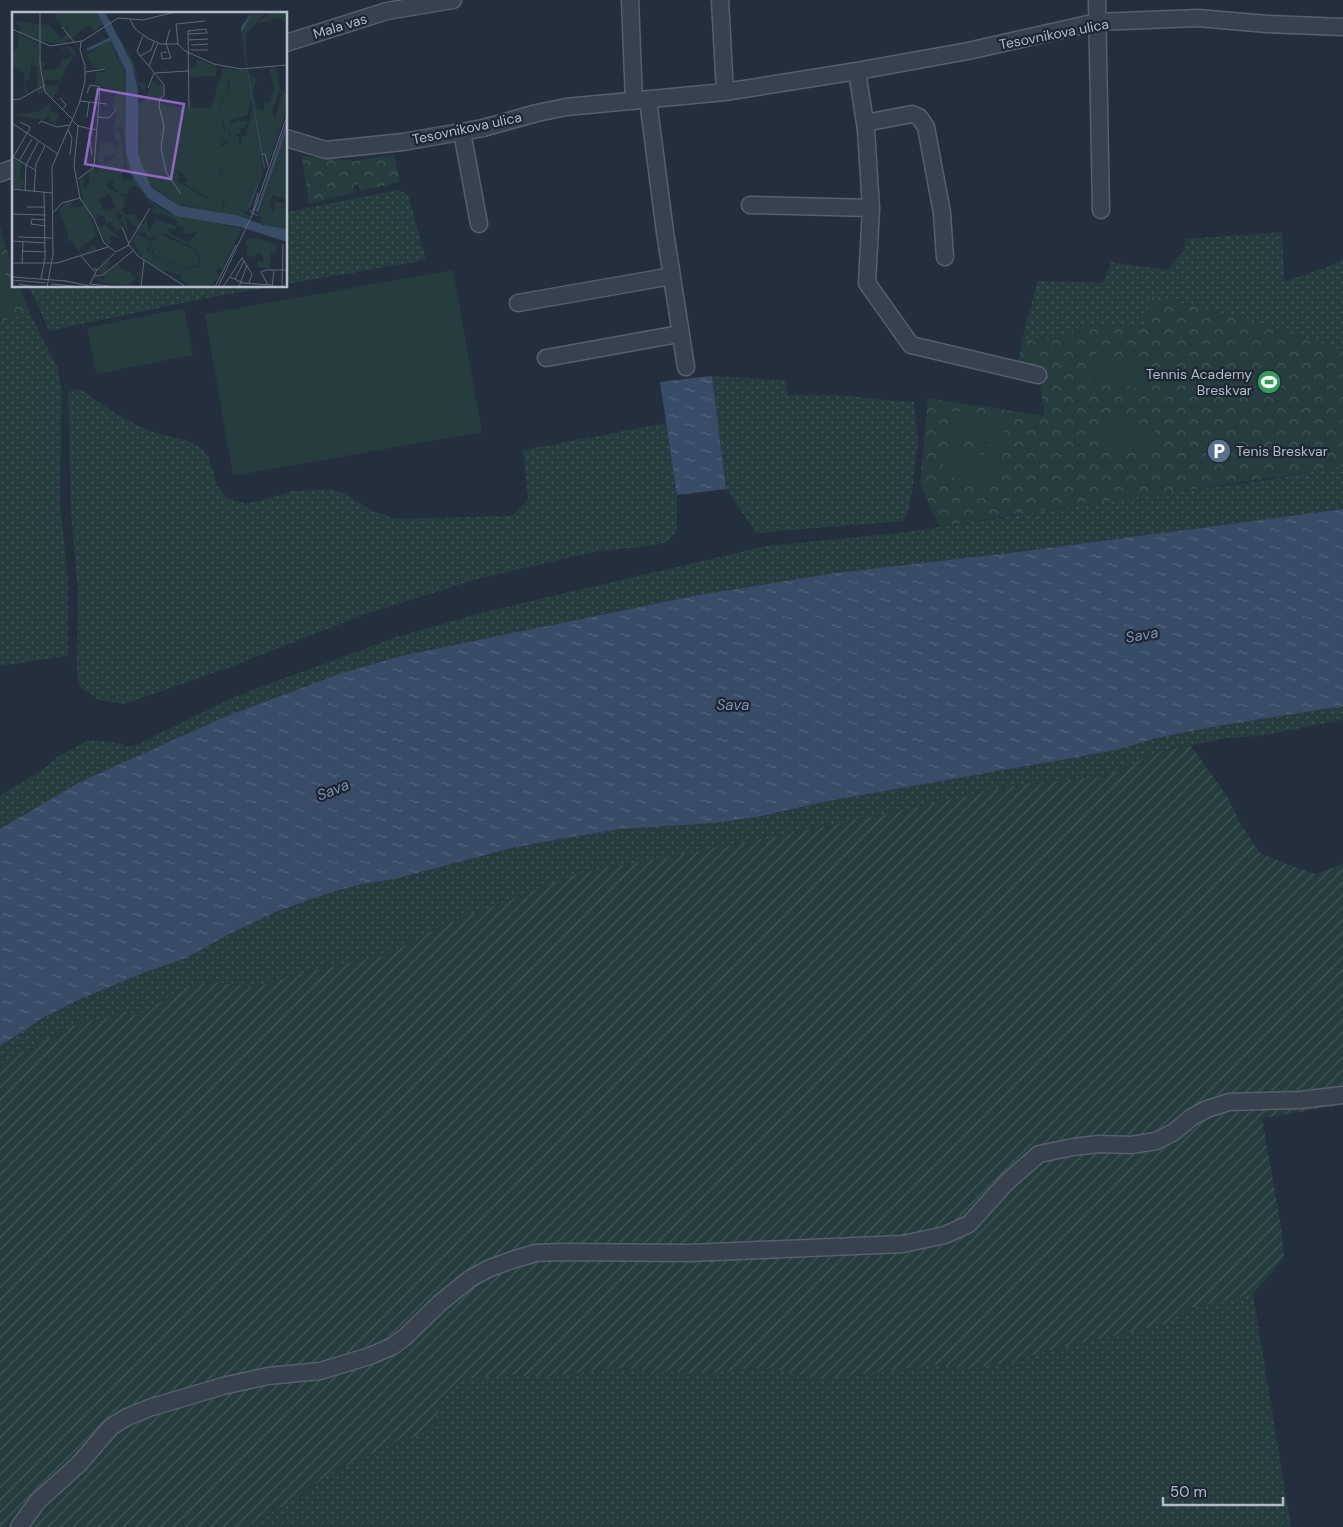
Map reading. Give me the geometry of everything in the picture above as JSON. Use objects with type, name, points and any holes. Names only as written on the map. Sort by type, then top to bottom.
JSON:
[{"type":"street","name":"Mala vas","points":[[288,42],[387,11],[453,0]]},
{"type":"street","points":[[630,0],[641,100],[686,367]]},
{"type":"street","points":[[720,0],[725,92]]},
{"type":"street","points":[[1097,0],[1101,210]]},
{"type":"street","name":"Tesovnikova ulica","points":[[288,139],[326,150],[403,142],[462,132],[566,107],[725,92],[858,71],[968,51],[1097,22],[1198,18],[1267,24],[1343,27]]},
{"type":"street","points":[[858,71],[865,123],[871,208],[867,283],[911,345],[1038,375]]},
{"type":"street","points":[[865,123],[912,114],[919,117],[926,127],[942,213],[945,257]]},
{"type":"street","points":[[462,132],[479,224]]},
{"type":"street","points":[[0,173],[12,169]]},
{"type":"street","points":[[750,205],[871,208]]},
{"type":"street","points":[[518,303],[672,276]]},
{"type":"street","points":[[546,358],[679,334]]},
{"type":"street","points":[[19,1527],[38,1501],[79,1464],[111,1427],[127,1417],[149,1408],[223,1386],[268,1376],[320,1371],[370,1356],[393,1346],[405,1337],[440,1303],[471,1278],[490,1268],[515,1259],[536,1254],[560,1252],[690,1253],[903,1244],[945,1235],[968,1224],[985,1208],[1006,1183],[1039,1154],[1073,1146],[1099,1144],[1131,1145],[1156,1141],[1174,1132],[1192,1117],[1207,1109],[1229,1102],[1300,1100],[1343,1095]]},
{"type":"green space","points":[[394,155],[400,182],[360,191],[359,184],[353,185],[355,192],[309,204],[302,156],[354,161]]},
{"type":"green space","points":[[399,190],[408,195],[426,260],[288,284],[288,212]]},
{"type":"green space","points":[[0,227],[12,266],[12,288],[20,288],[28,309],[0,323]]},
{"type":"green space","points":[[1282,232],[1284,282],[1325,268],[1343,259],[1343,351],[1256,321],[1151,296],[1145,327],[1085,324],[1063,337],[1022,339],[1038,281],[1103,283],[1111,262],[1167,270],[1184,251],[1185,239]]},
{"type":"green space","points":[[0,262],[19,303],[0,312]]},
{"type":"green space","points":[[453,270],[482,432],[233,476],[205,314]]},
{"type":"green space","points":[[30,288],[264,288],[201,299],[49,331]]},
{"type":"green space","points":[[1151,296],[1256,321],[1343,351],[1343,466],[939,527],[920,483],[928,398],[1045,416],[1040,385],[1016,379],[1022,339],[1063,337],[1085,324],[1144,327]]},
{"type":"green space","points":[[184,308],[193,355],[96,374],[87,328]]},
{"type":"green space","points":[[28,309],[57,367],[62,391],[60,502],[68,580],[68,656],[0,666],[0,323]]},
{"type":"green space","points":[[1095,353],[1151,364],[1146,390],[1090,378]]},
{"type":"green space","points":[[712,376],[785,380],[788,396],[835,395],[914,402],[918,443],[912,493],[906,517],[902,521],[756,533],[726,489]]},
{"type":"green space","points":[[75,389],[83,391],[113,412],[139,426],[156,433],[185,440],[198,446],[209,457],[217,485],[225,497],[234,501],[247,503],[292,491],[331,489],[347,495],[372,511],[397,519],[512,516],[528,499],[523,450],[666,423],[677,495],[677,530],[664,543],[593,552],[477,579],[366,614],[228,668],[124,704],[99,700],[80,687],[77,674],[78,591],[71,511],[68,392]]},
{"type":"green space","points":[[950,411],[1006,419],[1002,446],[946,438]]},
{"type":"green space","points":[[1100,416],[1156,427],[1151,453],[1095,441]]},
{"type":"green space","points":[[945,449],[1001,457],[997,484],[942,476]]},
{"type":"green space","points":[[1343,466],[1343,509],[1010,553],[835,573],[693,596],[401,656],[342,673],[229,715],[78,783],[0,829],[0,796],[46,767],[59,756],[88,740],[121,743],[126,747],[136,745],[234,697],[396,637],[484,612],[766,546],[900,533],[1148,495],[1249,483]]},
{"type":"green space","points":[[1343,706],[1343,720],[1259,736],[1227,738],[1157,752],[1104,777],[1029,783],[775,837],[442,926],[384,956],[310,971],[257,987],[214,982],[182,987],[139,1015],[121,1011],[104,1019],[81,1022],[0,1065],[0,1046],[41,1019],[80,999],[186,958],[229,934],[280,910],[335,891],[395,879],[512,848],[566,838],[621,829],[715,823],[762,816],[828,801],[1117,750],[1156,738],[1218,726]]},
{"type":"green space","points":[[1191,746],[1227,796],[1240,823],[1260,853],[1316,874],[1343,863],[1343,1105],[1262,1118],[1282,1233],[1284,1258],[1253,1294],[1191,1308],[1165,1324],[1039,1353],[1014,1362],[968,1369],[936,1365],[819,1379],[764,1367],[701,1374],[613,1368],[545,1377],[506,1375],[474,1378],[456,1384],[442,1399],[434,1428],[414,1437],[399,1440],[329,1474],[292,1501],[245,1527],[0,1527],[0,1065],[2,1063],[81,1022],[104,1019],[121,1011],[139,1015],[182,987],[214,982],[257,987],[310,971],[384,956],[442,926],[580,873],[775,837],[1029,783],[1104,777],[1157,752]]},
{"type":"green space","points":[[1253,1294],[1291,1527],[245,1527],[292,1501],[329,1474],[399,1440],[414,1437],[433,1428],[442,1400],[455,1384],[474,1378],[506,1375],[545,1377],[613,1368],[701,1374],[764,1367],[819,1379],[936,1365],[968,1369],[1014,1362],[1039,1353],[1165,1324],[1190,1308]]},
{"type":"water","points":[[712,376],[726,489],[677,495],[660,382]]},
{"type":"water","name":"Sava","points":[[1343,509],[1343,706],[1218,726],[1156,738],[1117,750],[828,801],[762,816],[715,823],[621,829],[566,838],[512,848],[395,879],[335,891],[280,910],[229,934],[186,958],[80,999],[41,1019],[0,1046],[0,829],[78,783],[229,715],[342,673],[401,656],[693,596],[835,573],[1010,553]]},
{"type":"place","name":"Tennis Academy Breskvar","points":[[1269,382]]},
{"type":"place","name":"Tenis Breskvar","points":[[1219,451]]}]
